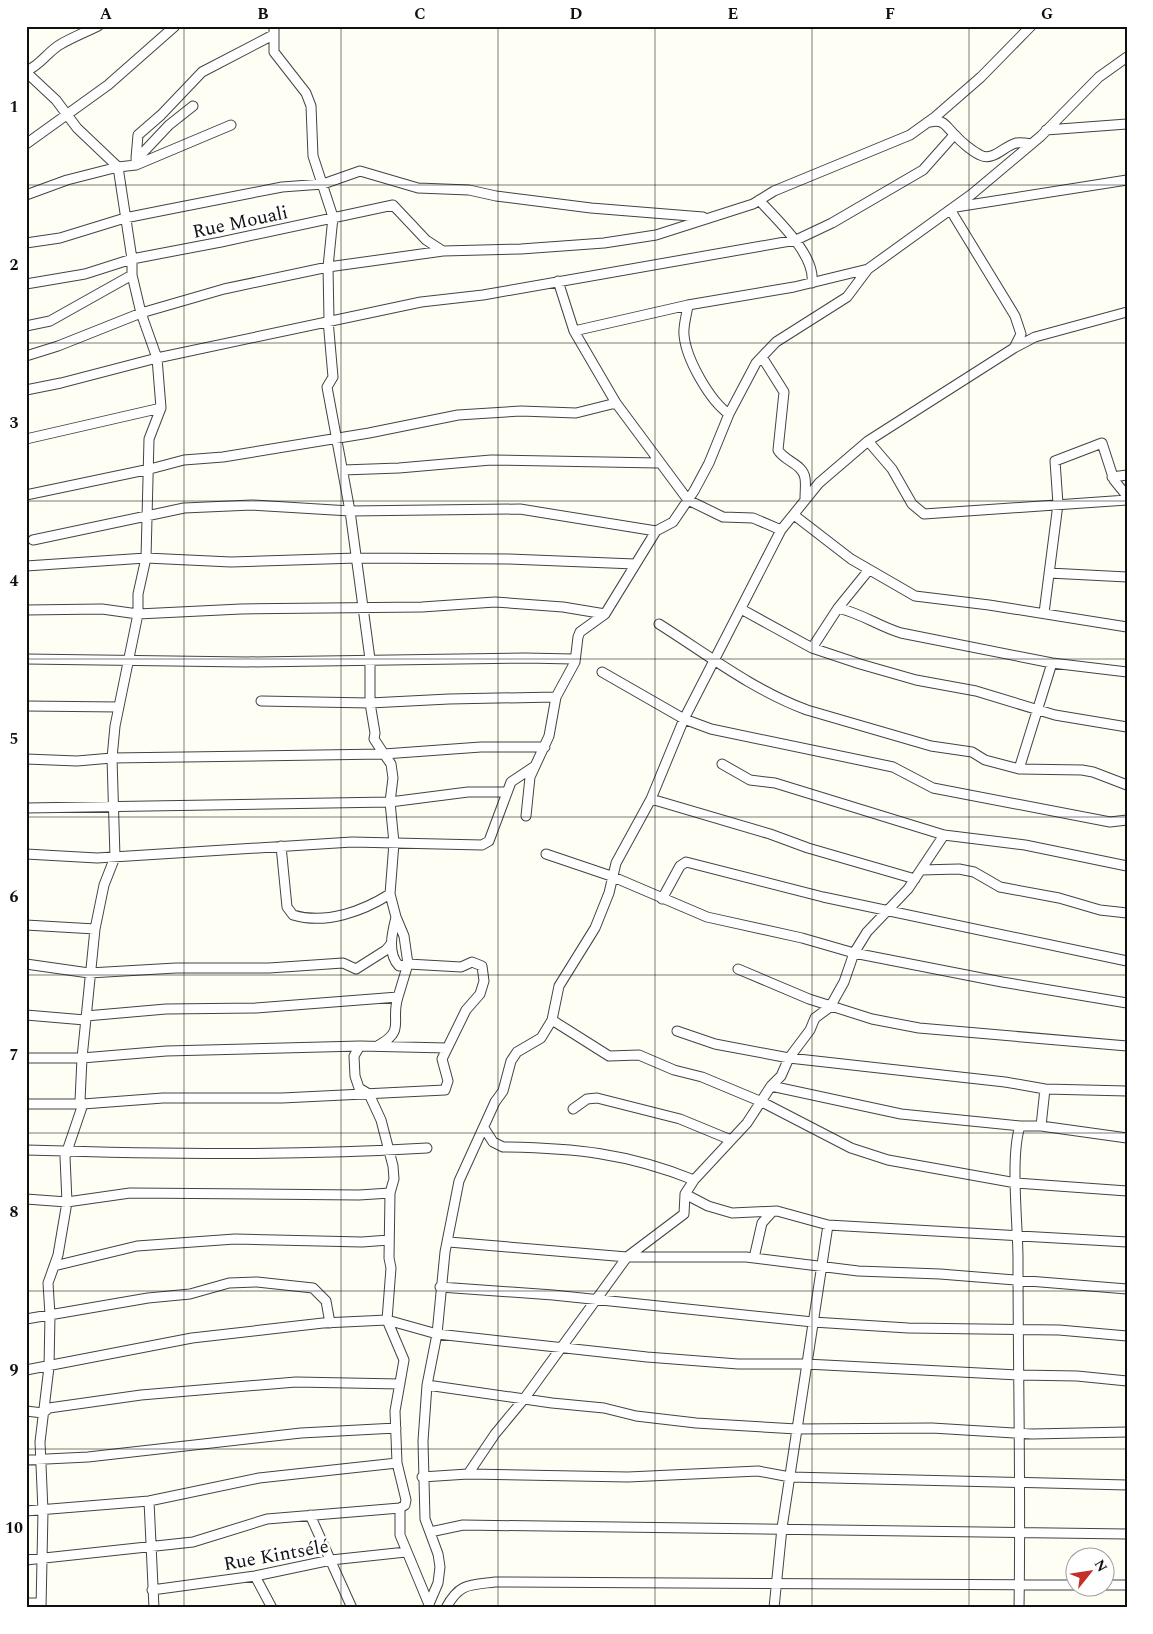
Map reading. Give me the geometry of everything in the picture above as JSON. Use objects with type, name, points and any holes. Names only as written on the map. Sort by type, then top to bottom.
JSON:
[{"type":"street","points":[[26,1603],[41,1605],[43,1511],[40,1442],[49,1367],[50,1315],[48,1283],[58,1255],[67,1202],[65,1158],[83,1104],[80,1101],[89,973],[104,885],[115,856],[112,758],[119,707],[138,614],[138,594],[146,558],[150,469],[149,439],[161,408],[157,358],[141,313],[132,275],[132,259],[118,167],[77,128],[68,113],[26,71],[34,68],[47,54],[61,44],[98,26]]},
{"type":"street","points":[[26,144],[108,85],[175,26]]},
{"type":"street","points":[[26,356],[58,346],[141,313],[224,289],[328,267],[443,251],[521,249],[604,242],[670,232],[704,218],[753,204],[787,185],[902,139],[927,123],[981,77],[1031,26]]},
{"type":"street","points":[[136,162],[138,135],[161,115],[202,72],[274,30]]},
{"type":"street","points":[[274,30],[274,52],[309,100],[311,149],[333,217],[328,267],[333,377],[327,387],[350,511],[370,659],[370,703],[375,733],[374,739],[391,764],[393,778],[390,802],[394,842],[390,894],[396,917],[403,932],[408,964],[395,1011],[395,1031],[389,1040],[378,1046]]},
{"type":"street","points":[[526,816],[530,777],[545,747],[553,725],[556,697],[575,662],[580,632],[605,614],[656,531],[673,522],[688,500],[709,463],[728,414],[749,374],[762,357],[784,336],[847,296],[868,269],[954,209],[1031,144],[1099,77],[1127,57]]},
{"type":"street","points":[[136,162],[168,125],[193,106]]},
{"type":"street","points":[[927,123],[939,120],[946,123],[954,135],[980,155],[986,157],[994,156],[1013,143],[1031,144]]},
{"type":"street","points":[[1046,130],[1127,124]]},
{"type":"street","points":[[26,195],[67,180],[136,162],[231,125]]},
{"type":"street","points":[[26,390],[61,383],[157,358],[249,340],[329,320],[422,302],[483,296],[558,281],[796,240],[840,218],[923,170],[954,135]]},
{"type":"street","points":[[26,243],[60,238],[126,218],[282,187],[323,184],[360,171],[418,188],[469,190],[496,196],[591,208],[704,218]]},
{"type":"street","points":[[954,209],[1127,180]]},
{"type":"street","points":[[759,200],[796,240],[813,273],[812,283]]},
{"type":"street","name":"Rue Mouali","points":[[26,284],[85,274],[132,259],[393,205],[426,240],[443,251]]},
{"type":"street","points":[[954,209],[1015,316],[1021,334],[1014,348]]},
{"type":"street","points":[[574,331],[688,305],[812,283],[868,269]]},
{"type":"street","points":[[26,326],[50,321],[132,275]]},
{"type":"street","points":[[558,281],[574,331],[616,404],[658,463],[688,500],[723,516],[753,518],[781,530]]},
{"type":"street","points":[[688,305],[684,331],[687,350],[716,404],[728,414]]},
{"type":"street","points":[[430,1606],[438,1583],[440,1568],[438,1554],[425,1519],[422,1441],[427,1385],[436,1334],[440,1287],[459,1181],[495,1102],[503,1091],[511,1062],[523,1048],[541,1038],[552,1020],[559,986],[594,928],[609,893],[611,876],[616,863],[651,799],[684,718],[781,530],[805,498],[836,467],[868,441],[1014,348],[1035,337],[1127,312]]},
{"type":"street","points":[[762,357],[786,398],[778,450],[780,454],[802,472],[805,478],[805,498]]},
{"type":"street","points":[[26,495],[184,460],[223,457],[337,438],[458,414],[521,410],[576,412],[616,404]]},
{"type":"street","points":[[26,439],[161,408]]},
{"type":"street","points":[[868,441],[892,469],[912,504],[924,514],[1127,498]]},
{"type":"street","points":[[1044,613],[1058,504],[1054,465],[1059,458],[1102,443],[1112,477],[1127,498]]},
{"type":"street","points":[[343,470],[399,468],[492,460],[658,463]]},
{"type":"street","points":[[1112,477],[1127,475]]},
{"type":"street","points":[[33,540],[184,508],[233,505],[350,511],[520,509],[656,531]]},
{"type":"street","points":[[794,515],[868,571],[915,596],[1044,613],[1127,627]]},
{"type":"street","points":[[26,566],[146,558],[231,562],[356,558],[509,559],[635,564]]},
{"type":"street","points":[[812,648],[838,608],[868,571]]},
{"type":"street","points":[[1049,573],[1127,578]]},
{"type":"street","points":[[26,610],[102,609],[138,614],[422,607],[495,602],[563,607],[605,614]]},
{"type":"street","points":[[838,608],[858,612],[887,629],[901,633],[1052,663],[1127,672]]},
{"type":"street","points":[[741,609],[812,648],[916,680],[976,691],[1072,719],[1127,727]]},
{"type":"street","points":[[659,624],[715,660],[732,674],[788,703],[807,710],[931,746],[972,752],[984,760],[1019,769],[1088,771],[1127,786]]},
{"type":"street","points":[[26,659],[246,662],[526,658],[574,660]]},
{"type":"street","points":[[1019,769],[1052,663]]},
{"type":"street","points":[[602,672],[684,718],[711,729],[893,768],[932,788],[1110,822],[1127,820]]},
{"type":"street","points":[[261,701],[370,703],[556,697]]},
{"type":"street","points":[[26,706],[119,707]]},
{"type":"street","points":[[26,759],[77,762],[112,758],[384,754],[480,747],[545,747]]},
{"type":"street","points":[[722,764],[750,780],[775,783],[944,835],[1026,845],[1127,866]]},
{"type":"street","points":[[26,854],[98,858],[352,842],[485,845],[489,841],[498,820],[511,782],[535,766]]},
{"type":"street","points":[[26,808],[114,804],[390,802],[468,792],[506,792]]},
{"type":"street","points":[[651,799],[915,879]]},
{"type":"street","points":[[468,1474],[495,1434],[524,1399],[627,1257],[684,1214],[685,1194],[694,1180],[747,1124],[771,1086],[781,1076],[788,1058],[810,1030],[815,1018],[830,1007],[844,982],[854,953],[868,932],[889,911],[915,879],[944,835]]},
{"type":"street","points":[[281,846],[287,907],[293,915],[326,919],[374,903],[390,894]]},
{"type":"street","points":[[546,854],[611,876],[708,917],[802,938],[854,953],[1002,982],[1127,1003]]},
{"type":"street","points":[[662,899],[680,866],[686,862],[889,911],[1127,961]]},
{"type":"street","points":[[921,870],[959,869],[974,872],[1000,887],[1059,898],[1100,910],[1127,914]]},
{"type":"street","points":[[26,1104],[83,1104],[163,1098],[282,1098],[445,1090],[448,1081],[442,1064],[447,1048],[466,1010],[480,994],[484,980],[482,966],[472,962],[461,967],[408,964],[399,966],[396,963],[391,944],[396,917]]},
{"type":"street","points":[[26,925],[95,929]]},
{"type":"street","points":[[26,964],[89,973],[343,963],[356,969],[386,950],[391,944]]},
{"type":"street","points":[[738,969],[830,1007],[872,1019],[919,1028],[1127,1046]]},
{"type":"street","points":[[26,1015],[86,1018],[166,1009],[256,1008],[398,997]]},
{"type":"street","points":[[552,1020],[609,1056],[640,1055],[674,1070],[723,1084],[850,1148],[888,1160],[1016,1183],[1127,1191]]},
{"type":"street","points":[[677,1031],[715,1044],[788,1058],[1005,1082],[1045,1089],[1127,1091]]},
{"type":"street","points":[[26,1058],[82,1058],[166,1051],[360,1046],[447,1048]]},
{"type":"street","points":[[26,1560],[193,1542],[267,1519],[400,1508],[405,1505],[406,1500],[397,1463],[395,1411],[405,1365],[403,1354],[387,1320],[391,1268],[389,1240],[390,1193],[394,1179],[390,1150],[382,1124],[369,1094],[359,1088],[355,1076],[354,1056],[360,1046]]},
{"type":"street","points":[[771,1086],[901,1114],[1020,1126],[1041,1126],[1127,1138]]},
{"type":"street","points":[[1041,1126],[1045,1089]]},
{"type":"street","points":[[573,1109],[587,1098],[597,1098],[680,1119],[731,1140]]},
{"type":"street","points":[[1018,1608],[1020,1433],[1016,1183],[1017,1140],[1020,1126]]},
{"type":"street","points":[[484,1128],[494,1142],[503,1147],[582,1150],[657,1165],[694,1180]]},
{"type":"street","points":[[26,1150],[189,1155],[428,1148]]},
{"type":"street","points":[[26,1200],[67,1202],[130,1193],[359,1195],[390,1193]]},
{"type":"street","points":[[685,1194],[708,1206],[732,1213],[783,1212],[828,1225],[1017,1234],[1127,1242]]},
{"type":"street","points":[[754,1258],[762,1223],[772,1212]]},
{"type":"street","points":[[774,1608],[782,1528],[828,1225]]},
{"type":"street","points":[[54,1266],[137,1246],[235,1239],[362,1242],[389,1240]]},
{"type":"street","points":[[449,1242],[627,1257],[754,1258],[858,1271],[1018,1280],[1127,1289]]},
{"type":"street","points":[[26,1319],[148,1298],[190,1294],[229,1283],[257,1282],[314,1288],[326,1301],[330,1323]]},
{"type":"street","points":[[440,1287],[596,1299],[813,1322],[908,1328],[1059,1330],[1127,1336]]},
{"type":"street","points":[[26,1370],[192,1338],[330,1323],[387,1320],[436,1334],[562,1346],[647,1357],[738,1364],[806,1364],[1019,1376],[1077,1376],[1127,1381]]},
{"type":"street","points":[[44,1413],[49,1408],[142,1395],[296,1382],[400,1384]]},
{"type":"street","points":[[427,1385],[604,1408],[636,1416],[696,1423],[797,1429],[932,1428],[1020,1433],[1127,1432]]},
{"type":"street","points":[[26,1411],[44,1413]]},
{"type":"street","points":[[26,1460],[115,1454],[301,1433],[396,1428]]},
{"type":"street","points":[[26,1512],[149,1501],[259,1478],[397,1463]]},
{"type":"street","points":[[422,1477],[468,1474],[628,1477],[758,1471],[790,1477],[1127,1485]]},
{"type":"street","points":[[149,1501],[154,1608]]},
{"type":"street","points":[[400,1508],[400,1535],[430,1606]]},
{"type":"street","points":[[310,1515],[352,1608]]},
{"type":"street","points":[[430,1532],[463,1525],[1127,1534]]},
{"type":"street","name":"Rue Kintsélé","points":[[152,1590],[255,1576],[331,1560],[406,1552]]},
{"type":"street","points":[[255,1576],[272,1608]]},
{"type":"street","points":[[446,1608],[452,1596],[466,1585],[495,1582],[1066,1585]]}]
